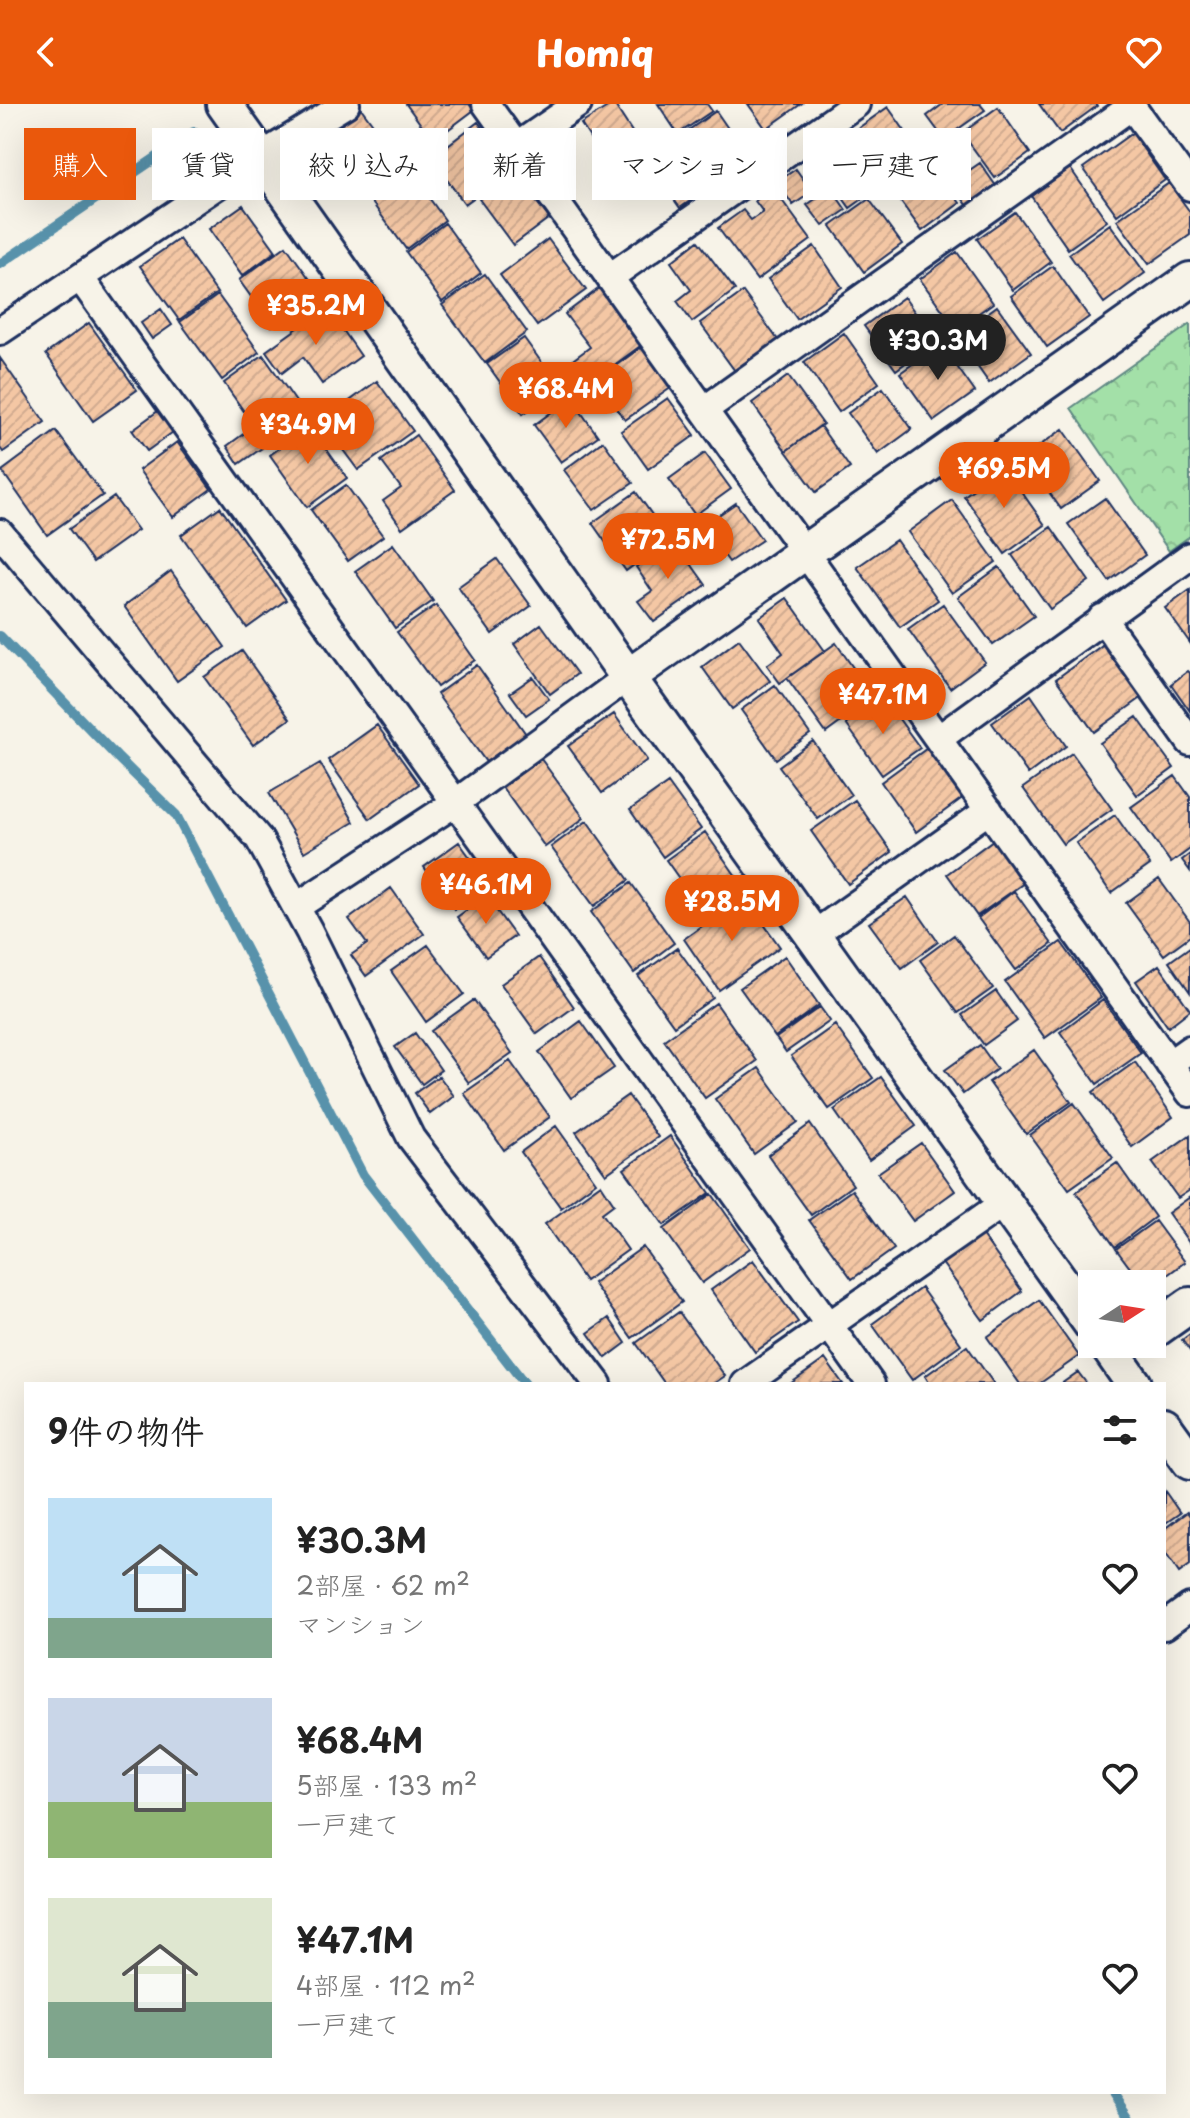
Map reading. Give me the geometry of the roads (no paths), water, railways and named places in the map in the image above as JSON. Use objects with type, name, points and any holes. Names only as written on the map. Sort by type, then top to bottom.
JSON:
[{"type":"street","points":[[224,104],[241,128]]},
{"type":"street","points":[[264,154],[346,104]]},
{"type":"street","points":[[486,104],[504,128]]},
{"type":"street","points":[[543,128],[578,104]]},
{"type":"street","points":[[610,277],[856,104]]},
{"type":"street","points":[[704,410],[1131,105],[1190,187]]},
{"type":"street","points":[[264,160],[628,677],[1078,1305]]},
{"type":"street","points":[[0,331],[197,200]]},
{"type":"street","points":[[555,200],[989,810],[1180,1056],[1190,1093]]},
{"type":"street","points":[[81,279],[870,1382]]},
{"type":"street","points":[[296,907],[455,803],[1190,280]]},
{"type":"street","points":[[0,533],[259,839],[411,1138],[596,1382]]},
{"type":"street","points":[[938,739],[1190,556]]},
{"type":"street","points":[[1102,618],[1190,742]]},
{"type":"street","points":[[813,935],[989,810]]},
{"type":"street","points":[[748,1382],[1005,1202]]},
{"type":"street","points":[[1166,1322],[1190,1305]]},
{"type":"street","points":[[1166,1429],[1190,1462]]},
{"type":"street","points":[[1166,1625],[1190,1607]]},
{"type":"waterway","points":[[0,264],[152,161]]},
{"type":"waterway","points":[[0,636],[176,815],[363,1175],[523,1382]]},
{"type":"waterway","points":[[1113,2094],[1130,2118]]}]
